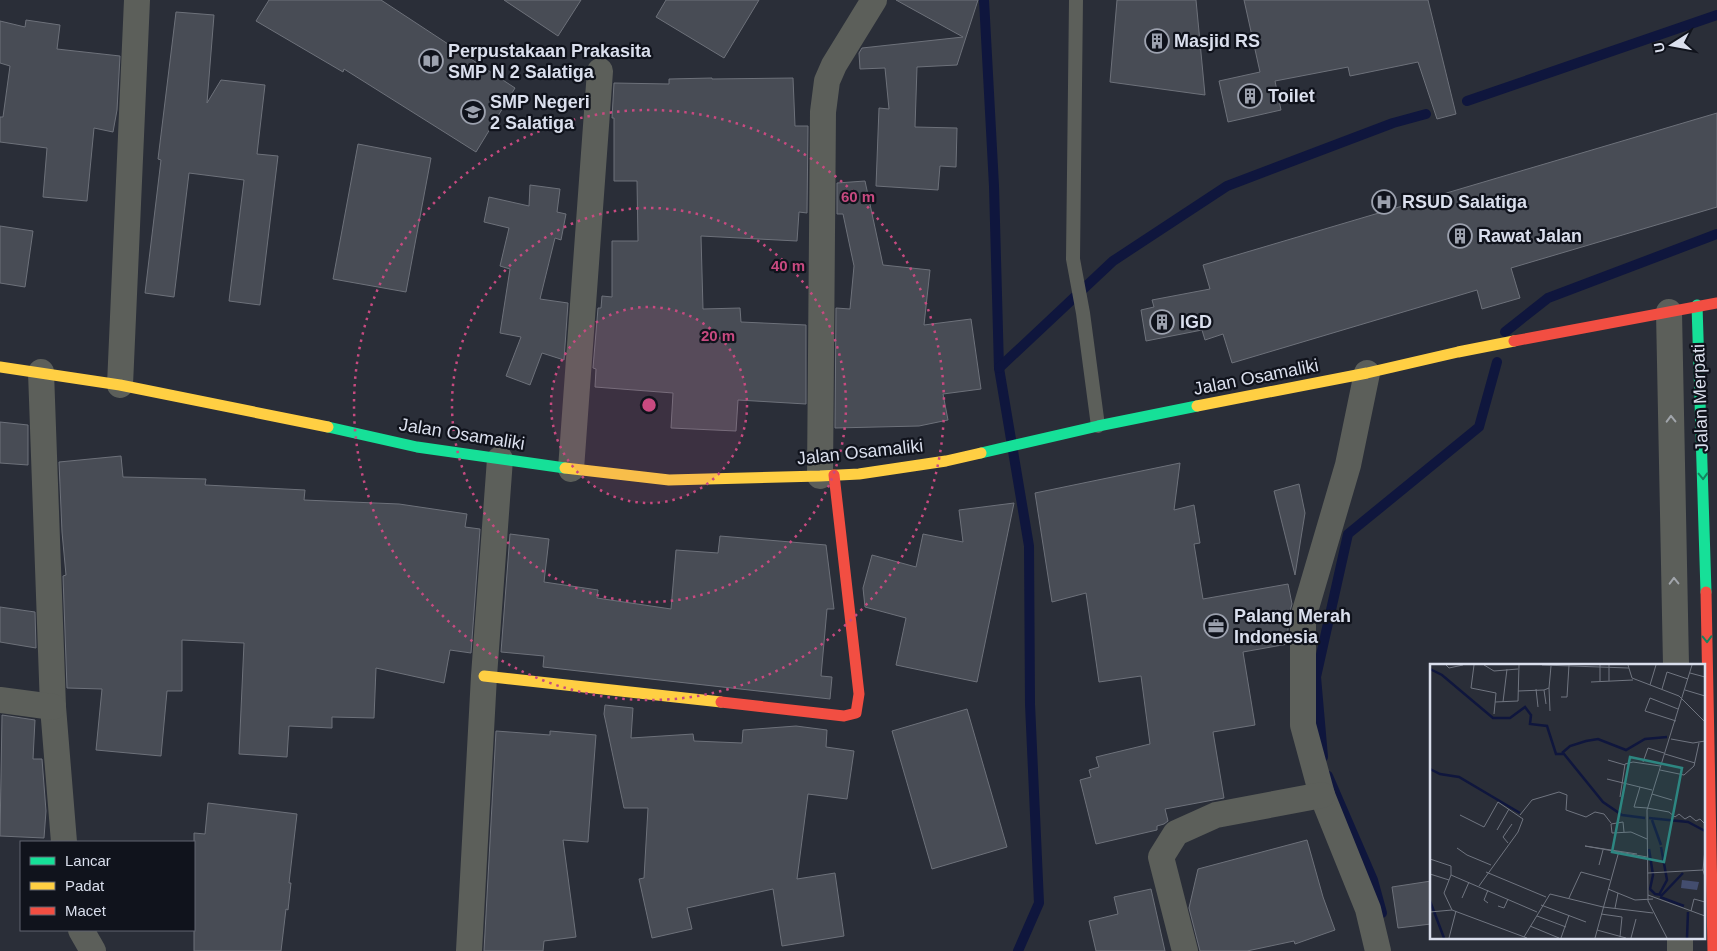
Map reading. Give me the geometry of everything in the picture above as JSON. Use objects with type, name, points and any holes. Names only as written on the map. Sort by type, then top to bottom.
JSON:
[{"type":"main road","name":"Jalan Osamaliki","points":[[0,367],[120,384],[292,419],[416,447],[572,469],[669,480],[827,476],[859,474],[946,461],[1098,426],[1367,373],[1458,352],[1717,302]]},
{"type":"main road","name":"Jalan Merpati","points":[[1697,305],[1712,607],[1710,821],[1713,951]]},
{"type":"main road","points":[[484,676],[844,716],[856,712],[859,694],[827,476]]},
{"type":"street","points":[[120,384],[137,0]]},
{"type":"street","points":[[827,476],[823,112],[827,81],[834,65],[874,0]]},
{"type":"street","points":[[572,469],[600,71]]},
{"type":"street","name":"Jalan Merpati","points":[[1669,312],[1676,664]]},
{"type":"street","points":[[42,372],[53,707],[64,841]]},
{"type":"street","points":[[1367,373],[1348,465],[1303,618],[1302,725],[1322,795],[1368,909],[1378,951]]},
{"type":"street","points":[[469,951],[484,676],[500,459]]},
{"type":"street","points":[[0,700],[53,707]]},
{"type":"street","points":[[1185,951],[1161,857],[1176,833],[1216,815],[1322,795]]},
{"type":"street","points":[[82,931],[92,951]]},
{"type":"street","points":[[1680,938],[1680,951]]},
{"type":"lane","points":[[1076,0],[1073,258],[1083,313],[1098,426]]},
{"type":"building","points":[[269,0],[381,0],[515,88],[476,152],[344,69],[343,72],[256,21]]},
{"type":"building","points":[[504,0],[581,0],[558,36]]},
{"type":"building","points":[[666,0],[759,0],[724,58],[656,17]]},
{"type":"building","points":[[896,0],[978,0],[957,65],[917,67],[915,127],[957,128],[956,167],[940,166],[938,190],[876,186],[879,108],[889,109],[885,68],[860,69],[859,53],[862,48],[963,37]]},
{"type":"building","name":"Masjid RS","points":[[1117,0],[1196,0],[1205,95],[1110,82]]},
{"type":"building","points":[[1244,0],[1428,0],[1456,114],[1437,119],[1418,62],[1350,76],[1348,67],[1275,81],[1281,110],[1228,122],[1219,81],[1260,72]]},
{"type":"building","points":[[176,12],[214,15],[207,103],[221,80],[265,85],[257,154],[278,156],[260,305],[229,301],[244,180],[189,173],[174,297],[145,293],[161,160],[158,159]]},
{"type":"building","points":[[26,20],[60,25],[57,49],[120,56],[117,110],[113,132],[94,128],[87,201],[43,197],[47,148],[0,142],[0,117],[3,117],[10,66],[0,63],[0,21],[25,27]]},
{"type":"building","points":[[793,78],[795,126],[808,126],[807,213],[799,212],[797,241],[701,236],[703,309],[740,308],[741,322],[806,325],[806,404],[738,400],[736,431],[671,428],[673,393],[595,387],[596,369],[593,368],[598,308],[601,308],[602,296],[612,297],[612,241],[638,241],[637,181],[614,181],[614,118],[612,118],[614,83],[669,84],[669,79]]},
{"type":"building","name":"Rawat Jalan","points":[[1717,113],[1717,207],[1511,268],[1520,298],[1482,309],[1477,290],[1232,363],[1223,334],[1205,340],[1202,330],[1146,341],[1141,310],[1154,307],[1152,300],[1210,289],[1203,265]]},
{"type":"building","points":[[358,144],[431,158],[406,292],[333,279]]},
{"type":"building","points":[[865,181],[883,265],[930,270],[924,325],[971,319],[981,389],[943,394],[948,420],[919,426],[835,428],[836,308],[850,309],[854,266],[843,214],[837,214],[837,183]]},
{"type":"building","points":[[530,185],[560,189],[557,212],[566,214],[561,240],[555,238],[540,299],[568,303],[564,360],[542,353],[530,385],[506,376],[521,337],[500,333],[510,269],[500,266],[509,228],[484,222],[489,197],[529,206]]},
{"type":"building","points":[[0,226],[33,231],[25,287],[0,283]]},
{"type":"building","points":[[0,422],[28,425],[28,465],[0,463]]},
{"type":"building","points":[[121,456],[123,477],[206,479],[205,485],[305,490],[304,500],[399,504],[467,514],[465,527],[480,529],[471,653],[450,650],[444,683],[376,668],[374,718],[332,717],[332,728],[289,726],[287,757],[239,754],[244,643],[182,640],[182,691],[167,691],[161,756],[96,750],[102,689],[67,688],[63,576],[66,575],[59,462]]},
{"type":"building","points":[[1180,463],[1174,510],[1194,505],[1200,543],[1194,544],[1203,599],[1288,584],[1292,604],[1288,618],[1288,644],[1243,652],[1255,725],[1213,732],[1224,798],[1165,809],[1168,821],[1157,826],[1157,830],[1096,844],[1080,780],[1091,777],[1089,770],[1099,767],[1096,757],[1150,744],[1141,676],[1099,682],[1086,593],[1052,602],[1035,493]]},
{"type":"building","points":[[1299,484],[1305,513],[1295,575],[1274,491]]},
{"type":"building","points":[[1014,503],[977,682],[896,665],[906,618],[865,607],[863,588],[872,555],[916,567],[923,534],[963,542],[959,510]]},
{"type":"building","points":[[510,534],[549,539],[544,582],[598,590],[597,598],[671,609],[676,550],[718,553],[720,536],[826,545],[834,609],[827,609],[821,676],[832,677],[830,699],[543,667],[544,656],[501,652]]},
{"type":"building","points":[[0,607],[35,612],[36,648],[0,642]]},
{"type":"building","points":[[605,705],[633,708],[631,738],[693,734],[694,741],[742,743],[743,730],[796,726],[827,730],[826,747],[854,751],[847,799],[808,794],[797,879],[835,873],[844,936],[782,946],[773,889],[687,908],[692,929],[652,938],[639,879],[644,878],[648,808],[624,808],[604,714]]},
{"type":"building","points":[[967,709],[1007,847],[932,869],[892,731]]},
{"type":"building","points":[[2,715],[35,720],[33,759],[42,759],[46,811],[44,838],[0,836]]},
{"type":"building","points":[[496,731],[550,735],[550,731],[596,735],[588,842],[563,840],[576,937],[544,941],[543,951],[484,951]]},
{"type":"building","points":[[208,803],[297,814],[289,883],[291,883],[288,910],[286,909],[281,951],[194,951],[194,833],[205,834]]},
{"type":"building","points":[[1307,840],[1323,897],[1335,930],[1295,944],[1294,941],[1247,951],[1200,951],[1189,908],[1198,869]]},
{"type":"building","points":[[1430,881],[1430,924],[1398,928],[1392,887]]},
{"type":"building","points":[[1151,889],[1165,951],[1096,951],[1089,921],[1118,914],[1114,897]]},
{"type":"waterway","points":[[984,0],[994,186],[999,368],[1029,546],[1030,704],[1039,903],[1018,951]]},
{"type":"waterway","points":[[1467,101],[1717,15]]},
{"type":"waterway","points":[[999,368],[1113,261],[1227,186],[1393,123],[1426,114]]},
{"type":"waterway","points":[[1505,332],[1548,298],[1717,234]]},
{"type":"waterway","points":[[1323,757],[1316,677],[1348,534],[1479,427],[1497,362]]},
{"type":"waterway","points":[[1328,776],[1373,880],[1382,913]]},
{"type":"traffic: fast","points":[[1697,305],[1706,592]]},
{"type":"traffic: fast","points":[[981,453],[1098,426],[1197,406]]},
{"type":"traffic: fast","points":[[328,427],[417,447],[565,468]]},
{"type":"traffic: slow","points":[[1197,406],[1367,373],[1514,341]]},
{"type":"traffic: slow","points":[[0,367],[120,385],[328,427]]},
{"type":"traffic: slow","points":[[565,468],[669,480],[820,476],[859,474],[946,461],[981,453]]},
{"type":"traffic: slow","points":[[484,676],[721,702]]},
{"type":"traffic: jam","points":[[1514,341],[1717,303]]},
{"type":"traffic: jam","points":[[721,702],[844,716],[856,713],[859,694],[834,475]]},
{"type":"traffic: jam","points":[[1706,592],[1713,951]]},
{"type":"place","name":"Masjid RS","points":[[1157,41]]},
{"type":"place","name":"Perpustakaan Prakasita SMP N 2 Salatiga","points":[[431,61]]},
{"type":"place","name":"Toilet","points":[[1250,96]]},
{"type":"place","name":"SMP Negeri 2 Salatiga","points":[[473,112]]},
{"type":"place","name":"RSUD Salatiga","points":[[1384,202]]},
{"type":"place","name":"Rawat Jalan","points":[[1460,236]]},
{"type":"place","name":"IGD","points":[[1162,322]]},
{"type":"place","name":"Palang Merah Indonesia","points":[[1216,626]]}]
